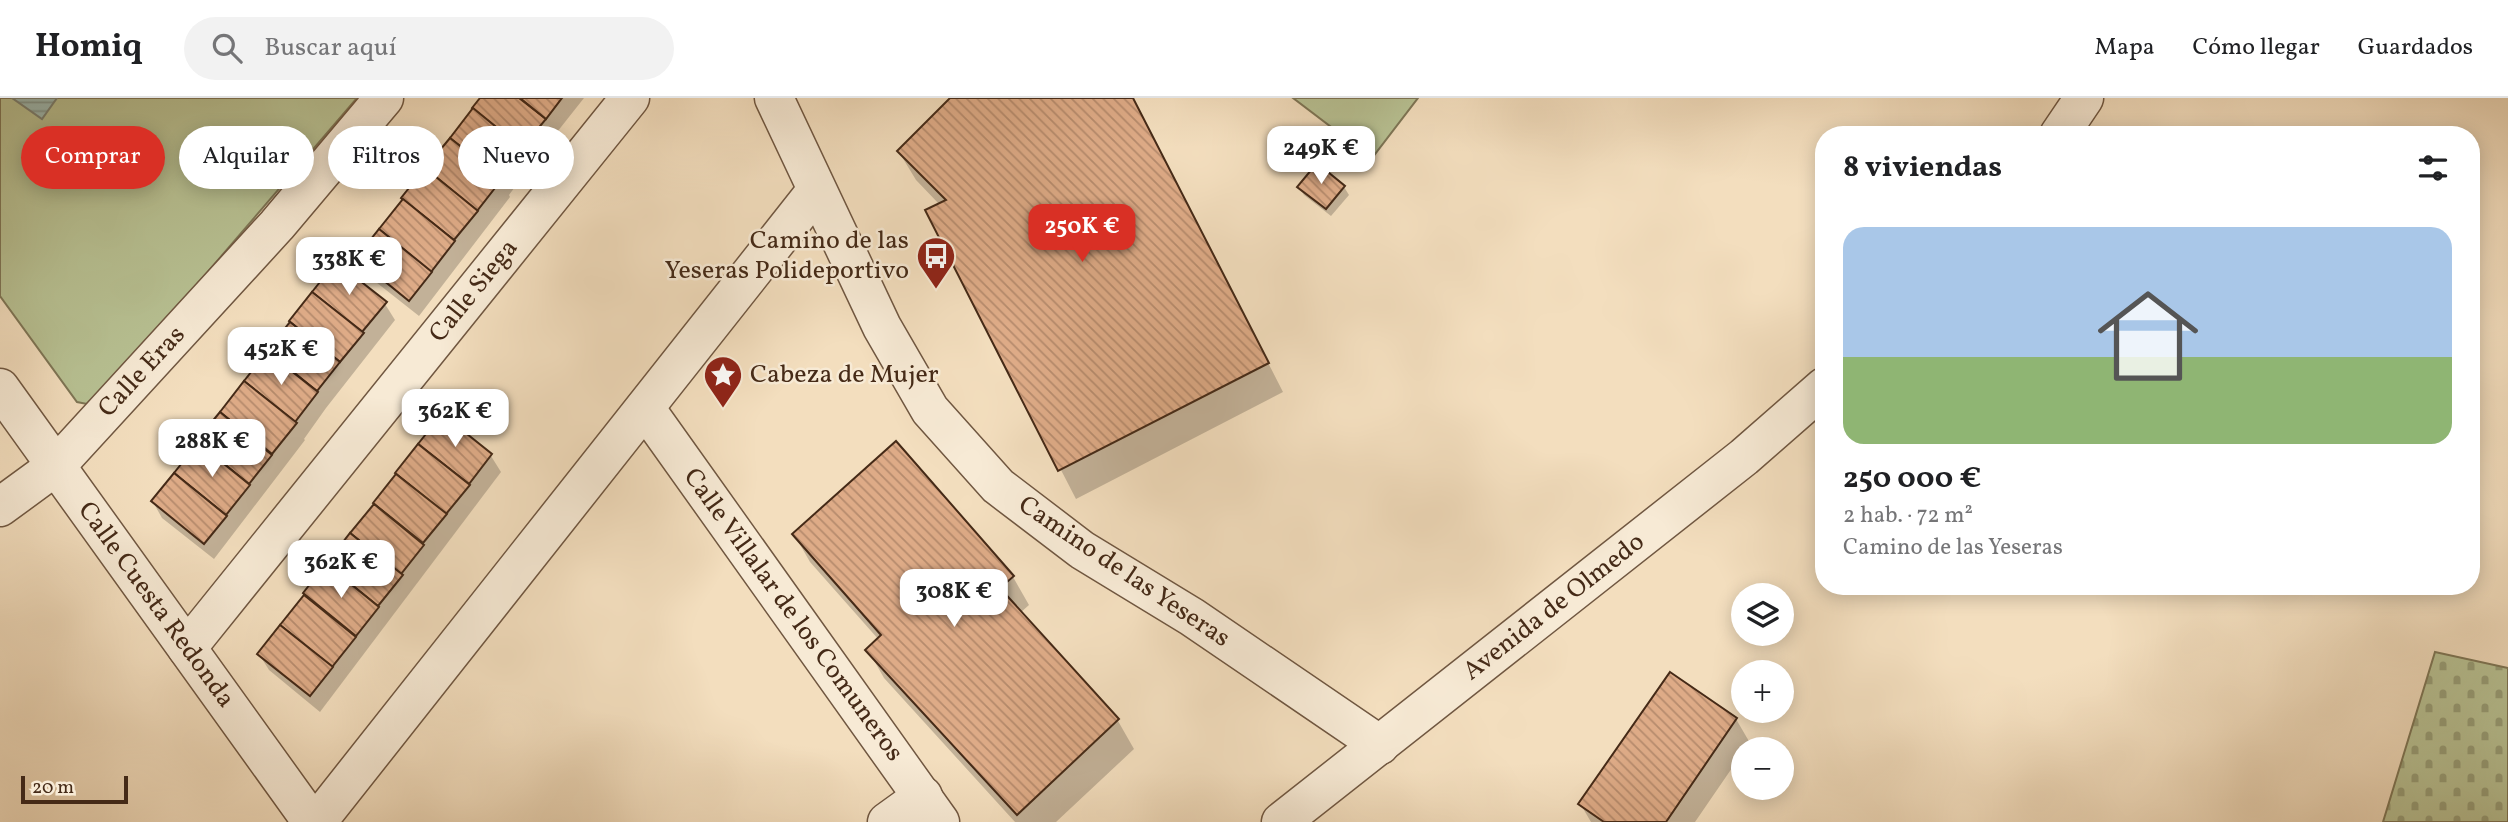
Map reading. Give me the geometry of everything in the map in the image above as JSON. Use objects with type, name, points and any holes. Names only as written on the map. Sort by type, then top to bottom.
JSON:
[{"type":"street","name":"Calle Eras","points":[[0,507],[56,466],[277,225],[384,98]]},
{"type":"street","name":"Calle Siega","points":[[187,648],[630,98]]},
{"type":"street","name":"Camino de las Yeseras","points":[[774,98],[882,327],[930,410],[998,486],[1082,550],[1192,617],[1380,745]]},
{"type":"street","points":[[2065,126],[2084,98]]},
{"type":"street","points":[[315,822],[816,191]]},
{"type":"street","name":"Calle Cuesta Redonda","points":[[0,388],[315,822]]},
{"type":"street","name":"Avenida de Olmedo","points":[[1281,822],[1744,457],[1815,395]]},
{"type":"street","name":"Calle Villalar de los Comuneros","points":[[645,408],[932,809]]},
{"type":"street","points":[[887,822],[932,809]]},
{"type":"green space","points":[[0,98],[357,98],[333,126],[328,126],[328,132],[314,148],[314,126],[179,126],[179,189],[279,189],[133,359],[87,404],[77,402],[0,296]]},
{"type":"green space","points":[[1293,98],[1418,98],[1372,158]]},
{"type":"green space","points":[[2435,652],[2508,668],[2508,822],[2383,822]]},
{"type":"water","points":[[12,98],[57,98],[42,119]]},
{"type":"building","points":[[480,98],[519,98],[546,119],[540,126],[494,126],[472,108]]},
{"type":"building","points":[[520,98],[562,98],[546,119]]},
{"type":"building","points":[[950,98],[1133,98],[1269,363],[1058,471],[925,210],[946,200],[897,151]]},
{"type":"building","points":[[473,108],[495,126],[459,126]]},
{"type":"building","points":[[458,128],[458,144],[450,138]]},
{"type":"building","points":[[450,138],[458,144],[458,189],[494,189],[477,211],[444,184],[444,145]]},
{"type":"building","points":[[1317,163],[1345,186],[1326,209],[1297,187]]},
{"type":"building","points":[[444,183],[478,211],[454,240],[401,198],[408,189],[444,189]]},
{"type":"building","points":[[403,199],[455,241],[431,272],[379,229]]},
{"type":"building","points":[[379,229],[432,272],[409,301],[356,258]]},
{"type":"building","points":[[336,262],[387,302],[362,332],[312,292]]},
{"type":"building","points":[[312,292],[364,333],[340,362],[289,321]]},
{"type":"building","points":[[290,322],[340,362],[317,391],[267,351]]},
{"type":"building","points":[[267,352],[318,392],[295,422],[244,381]]},
{"type":"building","points":[[244,381],[297,423],[272,454],[220,412]]},
{"type":"building","points":[[220,412],[272,455],[249,484],[196,441]]},
{"type":"building","points":[[442,414],[492,454],[469,484],[418,444]]},
{"type":"building","points":[[896,441],[1014,576],[1000,588],[1119,719],[1017,815],[865,650],[881,635],[792,534]]},
{"type":"building","points":[[198,443],[250,485],[226,515],[174,473]]},
{"type":"building","points":[[418,444],[470,485],[446,514],[395,473]]},
{"type":"building","points":[[174,473],[227,516],[204,544],[151,501]]},
{"type":"building","points":[[396,474],[447,514],[423,543],[373,503]]},
{"type":"building","points":[[374,504],[424,545],[401,574],[350,533]]},
{"type":"building","points":[[350,533],[403,575],[378,606],[326,564]]},
{"type":"building","points":[[326,564],[379,607],[356,636],[303,593]]},
{"type":"building","points":[[304,595],[356,637],[332,667],[280,625]]},
{"type":"building","points":[[280,625],[333,667],[310,696],[257,654]]},
{"type":"building","points":[[1670,672],[1731,714],[1731,723],[1734,723],[1666,822],[1604,822],[1578,804]]},
{"type":"place","name":"Camino de las Yeseras Polideportivo","points":[[936,290]]},
{"type":"place","name":"Cabeza de Mujer","points":[[723,409]]}]
